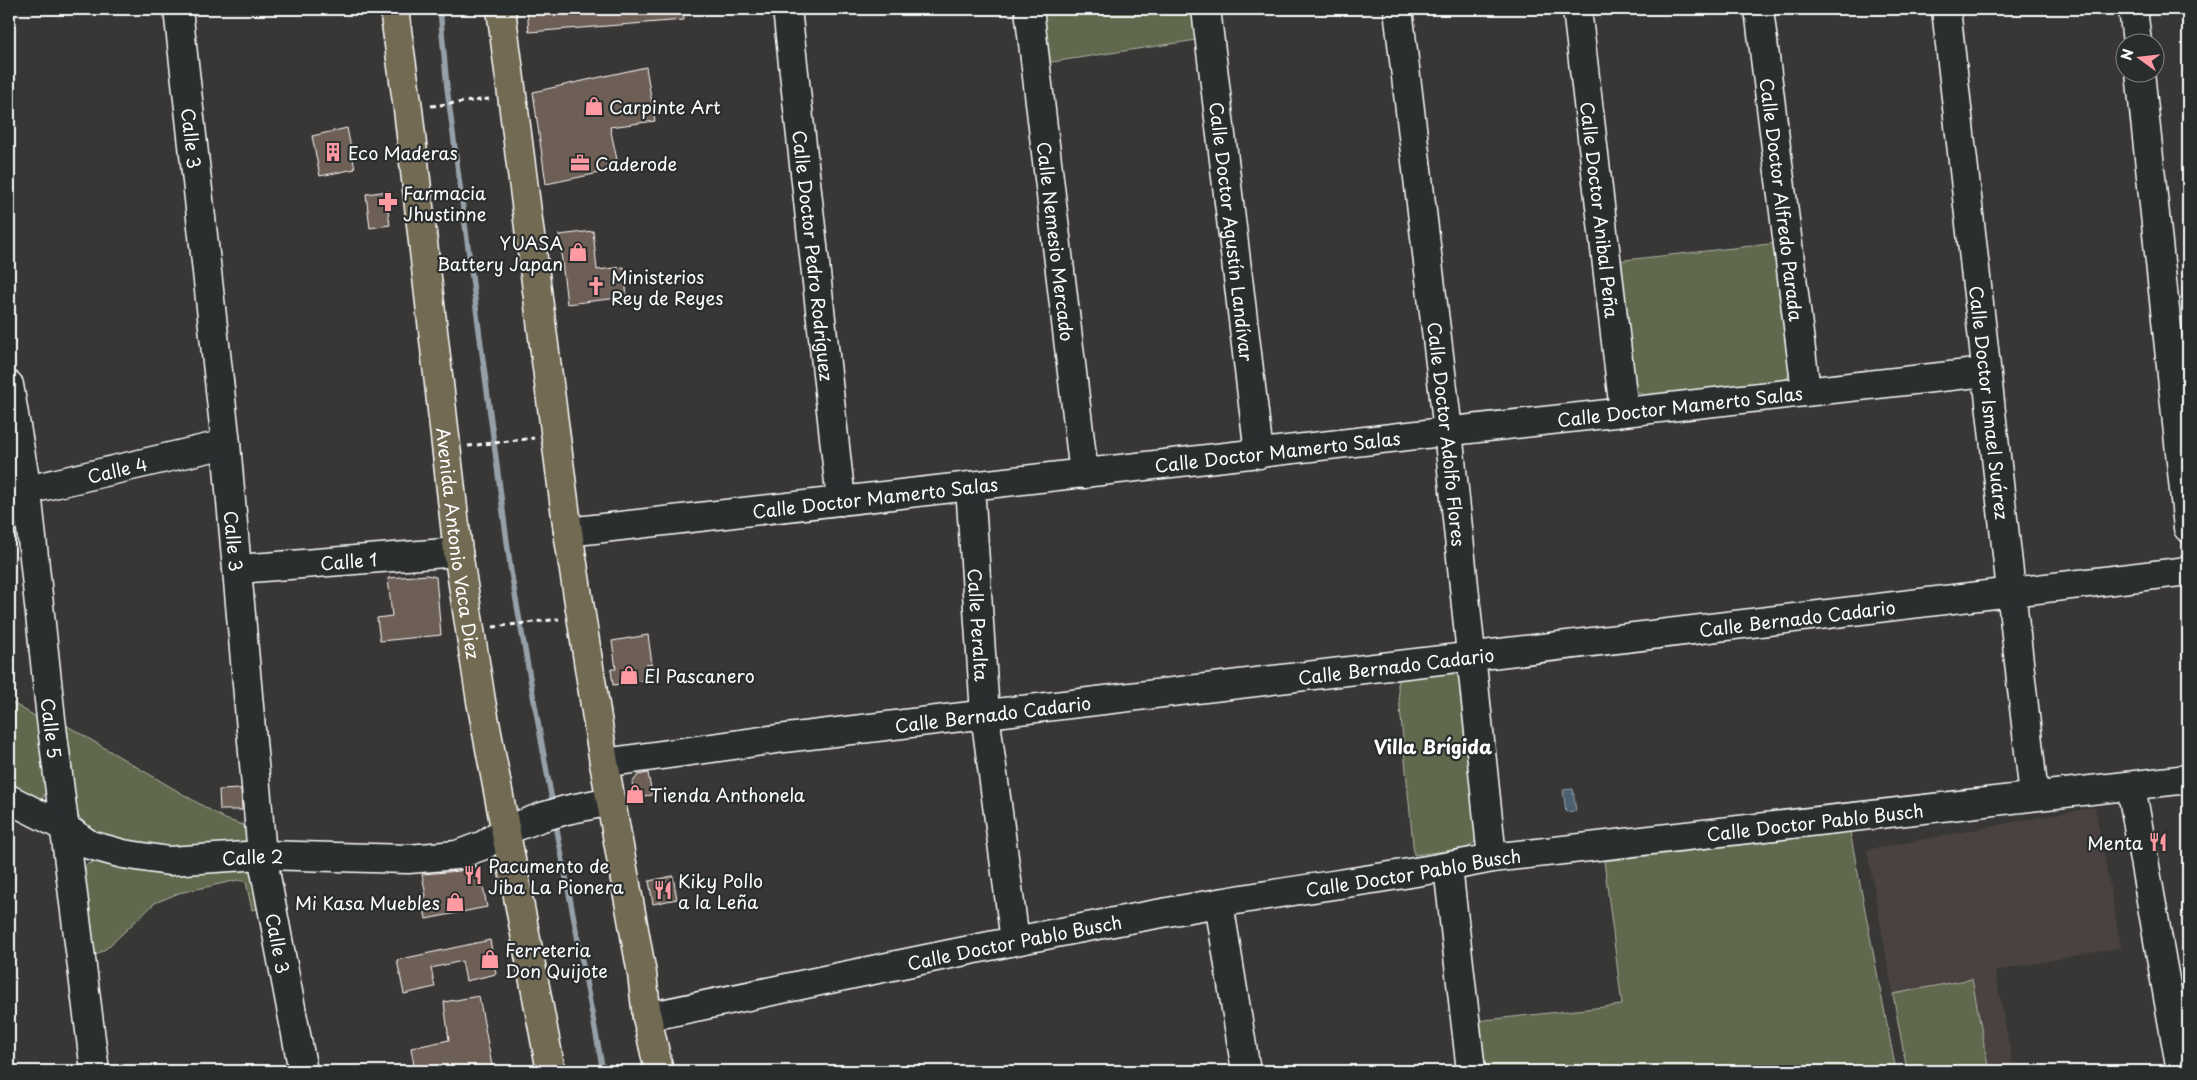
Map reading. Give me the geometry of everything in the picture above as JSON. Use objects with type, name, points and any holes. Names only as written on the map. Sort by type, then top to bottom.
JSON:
[{"type":"highway","name":"Avenida Antonio Vaca Diez","points":[[394,9],[408,110],[458,552],[481,701],[504,831],[551,1071]]},
{"type":"highway","points":[[501,9],[568,532],[604,763],[642,974],[647,1017],[659,1071]]},
{"type":"street","name":"Calle 3","points":[[178,9],[226,444],[262,854],[303,1071]]},
{"type":"street","name":"Calle Doctor Pedro Rodríguez","points":[[788,9],[841,501]]},
{"type":"street","name":"Calle Nemesio Mercado","points":[[1029,9],[1084,474]]},
{"type":"street","name":"Calle Doctor Agustín Landívar","points":[[1206,9],[1259,454]]},
{"type":"street","name":"Calle Doctor Adolfo Flores","points":[[1398,9],[1448,431],[1492,858]]},
{"type":"street","name":"Calle Doctor Anibal Peña","points":[[1577,9],[1624,411]]},
{"type":"street","name":"Calle Doctor Alfredo Parada","points":[[1759,9],[1806,391]]},
{"type":"street","name":"Calle Doctor Ismael Suárez","points":[[1946,9],[2034,796]]},
{"type":"street","points":[[2133,9],[2136,32]]},
{"type":"street","points":[[2141,82],[2188,528]]},
{"type":"street","name":"Calle Doctor Mamerto Salas","points":[[568,532],[1624,411],[1986,372]]},
{"type":"street","name":"Calle 5","points":[[9,385],[18,493],[95,1071]]},
{"type":"street","name":"Calle 4","points":[[18,493],[226,444]]},
{"type":"street","name":"Calle Peralta","points":[[970,486],[985,714],[1015,941]]},
{"type":"street","name":"Calle 1","points":[[238,569],[458,552]]},
{"type":"street","name":"Calle Bernado Cadario","points":[[604,763],[777,739],[2011,591],[2188,572]]},
{"type":"street","name":"Calle Doctor Pablo Busch","points":[[647,1017],[1015,941],[1219,903],[1448,867],[1492,858],[2188,779]]},
{"type":"street","points":[[2130,786],[2181,1071]]},
{"type":"street","name":"Calle 2","points":[[9,799],[64,827],[90,845],[147,859],[169,861],[262,854],[408,858],[457,855],[484,845],[504,831],[554,813],[611,801]]},
{"type":"street","points":[[1448,867],[1471,1071]]},
{"type":"street","points":[[1219,903],[1246,1071]]},
{"type":"path","points":[[435,105],[465,102]]},
{"type":"path","points":[[480,446],[511,441]]},
{"type":"path","points":[[510,626],[534,622]]},
{"type":"shaded area","points":[[2095,807],[2121,947],[1995,971],[2014,1071],[1907,1071],[1867,850]]},
{"type":"green space","points":[[1038,9],[1199,9],[1203,39],[1045,63]]},
{"type":"green space","points":[[1778,243],[1793,365],[1788,377],[1779,386],[1651,398],[1639,393],[1631,386],[1616,261]]},
{"type":"green space","points":[[1445,669],[1455,674],[1463,683],[1478,834],[1474,843],[1467,848],[1414,855],[1397,676]]},
{"type":"green space","points":[[9,701],[40,719],[48,789],[42,799],[37,800],[9,787]]},
{"type":"green space","points":[[59,721],[225,819],[246,826],[250,830],[246,843],[185,853],[111,840],[89,827],[77,815]]},
{"type":"green space","points":[[1850,832],[1896,1071],[1483,1071],[1476,1021],[1622,1005],[1604,861]]},
{"type":"green space","points":[[97,860],[248,865],[252,871],[260,908],[252,910],[246,882],[238,880],[179,893],[155,903],[107,948],[87,961],[79,873],[88,864]]},
{"type":"green space","points":[[1972,979],[1989,1071],[1907,1071],[1893,994]]},
{"type":"water","points":[[1573,789],[1576,811],[1566,812],[1563,790]]},
{"type":"building","points":[[527,9],[683,9],[684,20],[529,32]]},
{"type":"building","name":"Carpinte Art","points":[[646,67],[655,121],[610,127],[619,169],[546,184],[533,92]]},
{"type":"building","name":"Eco Maderas","points":[[347,128],[355,169],[320,176],[312,136]]},
{"type":"building","points":[[389,191],[392,209],[388,210],[390,225],[370,228],[366,194]]},
{"type":"building","points":[[593,231],[597,270],[624,267],[627,297],[567,304],[559,235]]},
{"type":"building","points":[[427,575],[436,577],[441,635],[380,641],[377,618],[392,616],[388,578]]},
{"type":"building","points":[[648,635],[652,664],[646,665],[648,680],[613,685],[611,669],[616,669],[612,641]]},
{"type":"building","points":[[648,773],[652,795],[635,797],[632,783],[638,775]]},
{"type":"building","points":[[241,789],[242,810],[220,810],[219,790]]},
{"type":"building","points":[[476,865],[480,887],[483,886],[487,907],[426,919],[422,897],[426,896],[422,874],[459,871]]},
{"type":"building","name":"Kiky Pollo a la Leña","points":[[673,876],[677,899],[653,904],[649,881]]},
{"type":"building","points":[[490,940],[496,974],[466,981],[462,961],[431,968],[435,987],[404,994],[397,960]]},
{"type":"building","points":[[479,996],[493,1071],[415,1071],[411,1048],[449,1040],[444,1002]]},
{"type":"waterway","points":[[440,9],[447,88],[511,572],[553,806]]},
{"type":"waterway","points":[[555,820],[603,1071]]},
{"type":"place","name":"Carpinte Art","points":[[594,106]]},
{"type":"place","name":"Eco Maderas","points":[[333,152]]},
{"type":"place","name":"Caderode","points":[[580,163]]},
{"type":"place","name":"Farmacia Jhustinne","points":[[388,202]]},
{"type":"place","name":"YUASA Battery Japan","points":[[578,252]]},
{"type":"place","name":"Ministerios Rey de Reyes","points":[[596,286]]},
{"type":"place","name":"El Pascanero","points":[[629,675]]},
{"type":"place","name":"Tienda Anthonela","points":[[635,794]]},
{"type":"place","name":"Menta","points":[[2158,842]]},
{"type":"place","name":"Pacumento de Jiba La Pionera","points":[[473,875]]},
{"type":"place","name":"Kiky Pollo a la Leña","points":[[663,890]]},
{"type":"place","name":"Mi Kasa Muebles","points":[[455,902]]},
{"type":"place","name":"Ferreteria Don Quijote","points":[[490,959]]},
{"type":"district","name":"Villa Brígida","points":[[1433,746]]}]
